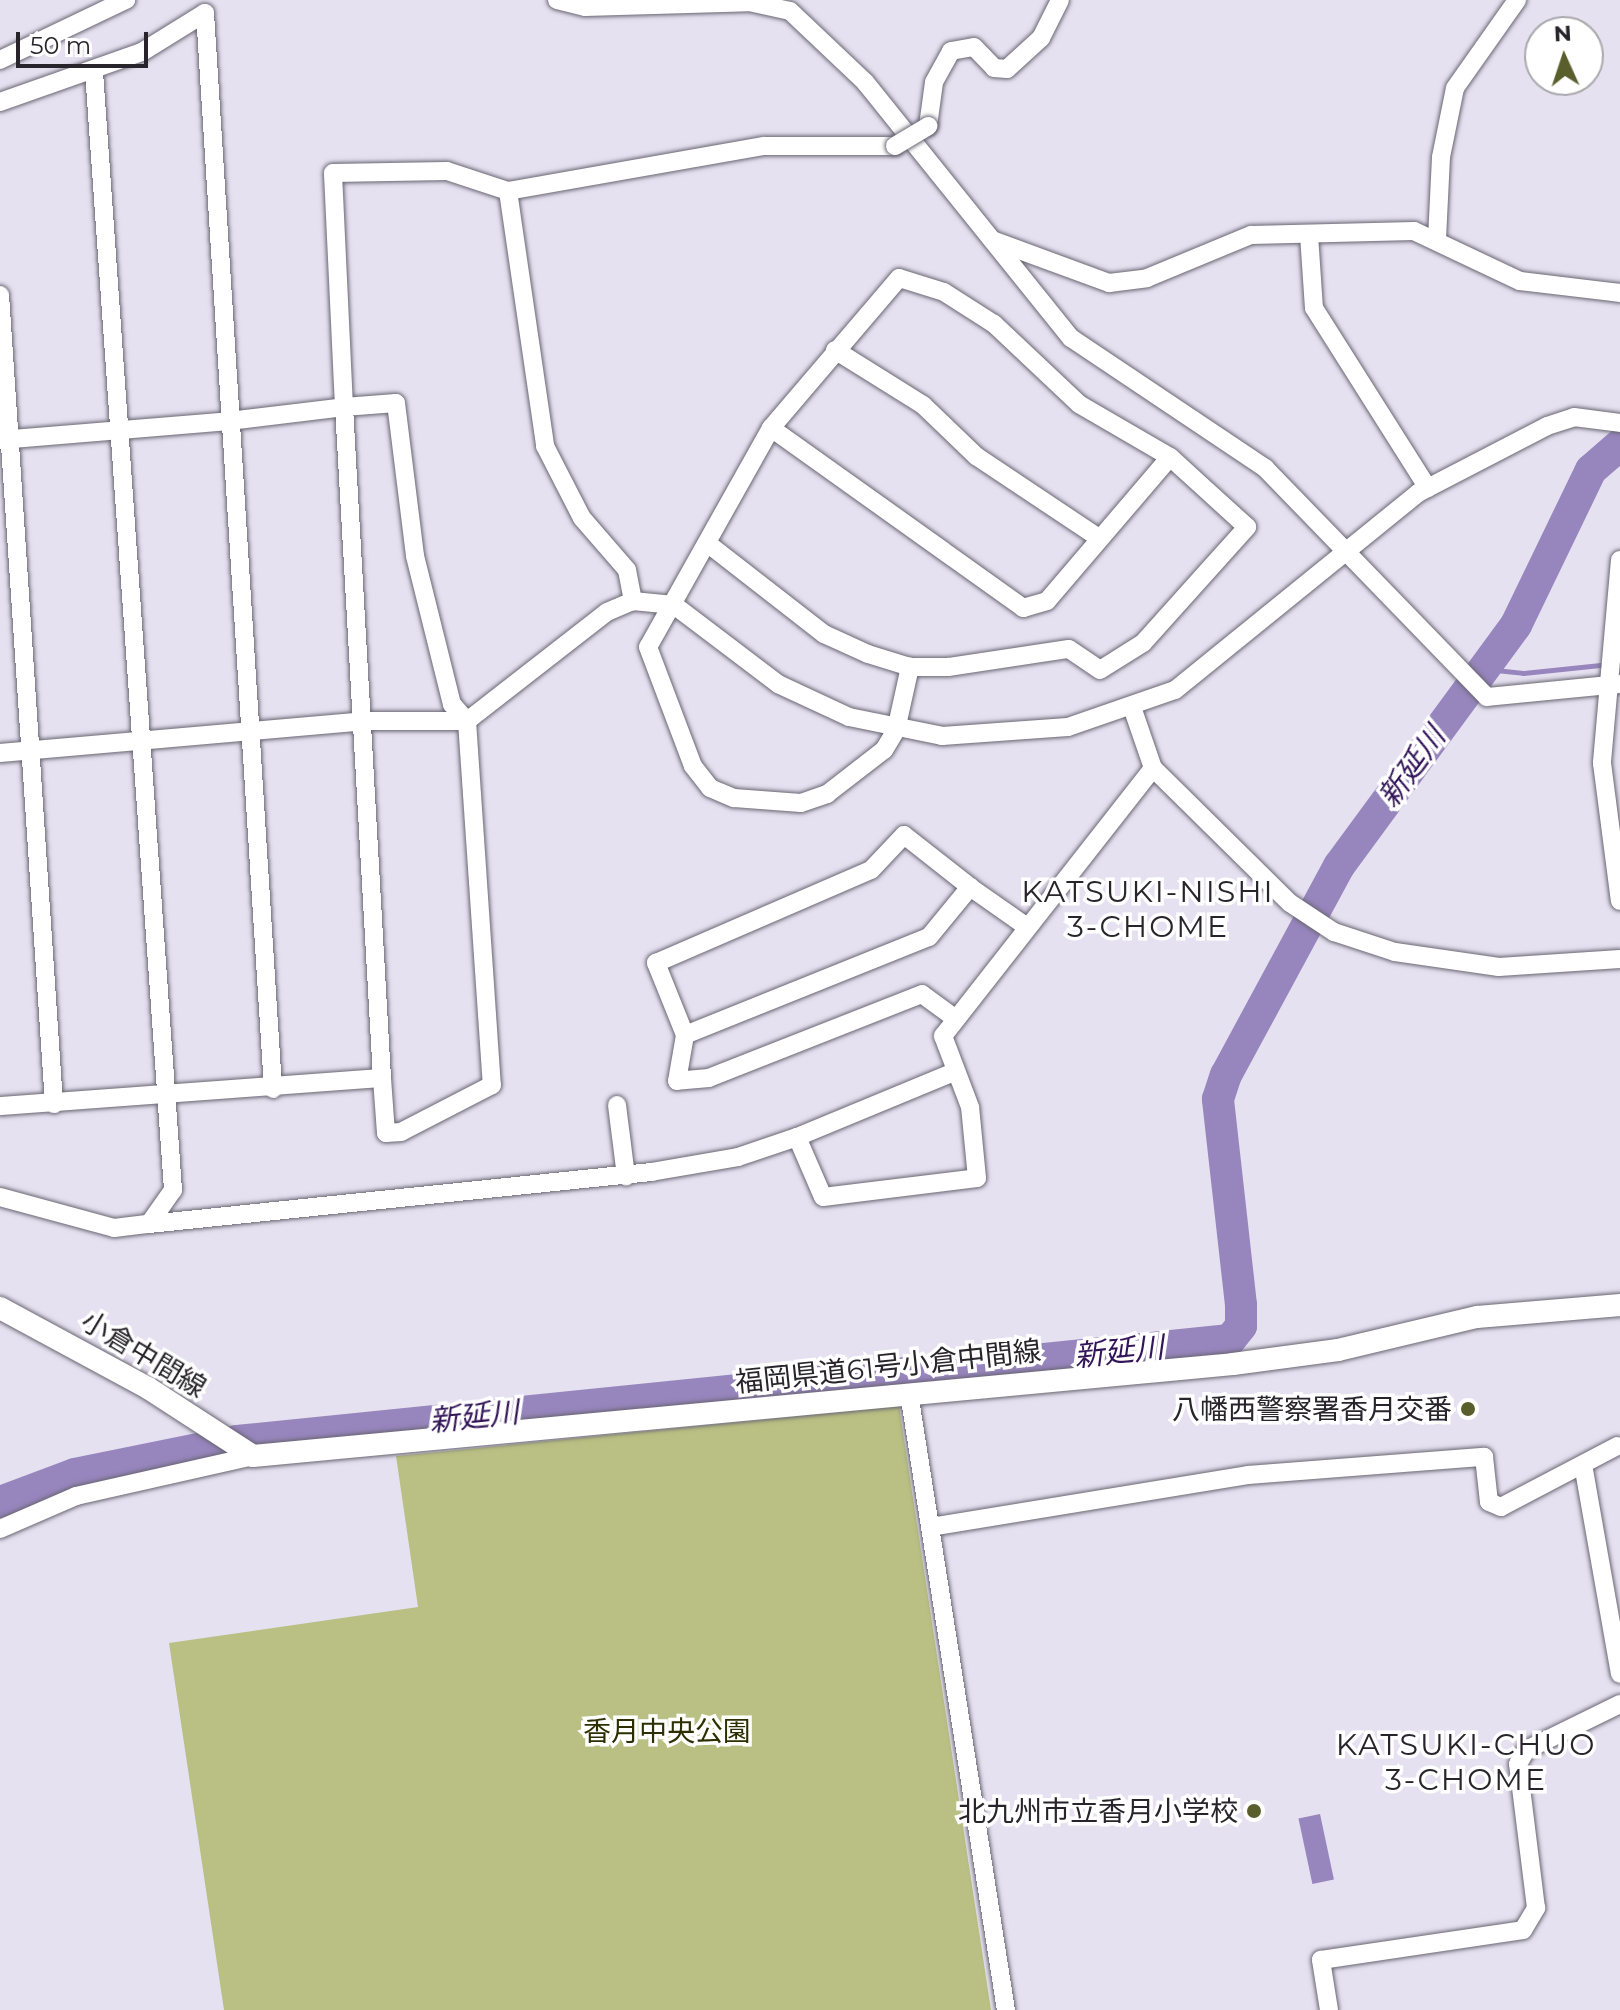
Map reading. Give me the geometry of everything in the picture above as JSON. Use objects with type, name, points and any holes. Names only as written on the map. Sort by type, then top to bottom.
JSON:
[{"type":"main road","name":"福岡県道61号小倉中間線","points":[[253,1456],[1297,1357],[1477,1317],[1620,1305]]},
{"type":"main road","name":"小倉中間線","points":[[0,1308],[148,1388],[253,1456]]},
{"type":"street","points":[[0,60],[126,0]]},
{"type":"street","points":[[557,0],[585,7],[749,2],[790,11],[865,82],[967,214],[992,240],[1071,338],[1265,468],[1487,697],[1614,685]]},
{"type":"street","points":[[6,440],[229,421],[344,407],[396,403],[415,556],[452,704],[467,721],[492,1085],[442,1115],[386,1133],[344,407],[333,173],[447,171],[508,191],[764,146],[895,146],[928,126],[934,82],[951,51],[974,47],[994,68],[1007,69],[1041,38],[1060,0]]},
{"type":"street","points":[[1437,239],[1441,157],[1455,88],[1517,0]]},
{"type":"street","points":[[0,102],[94,71],[205,13],[273,1089]]},
{"type":"street","points":[[94,71],[173,1190],[149,1224]]},
{"type":"street","points":[[508,191],[545,446],[582,518],[627,570],[633,601]]},
{"type":"street","points":[[992,240],[1109,283],[1147,278],[1251,235],[1414,231],[1437,239],[1520,281],[1620,293]]},
{"type":"street","points":[[1309,235],[1314,308],[1428,488]]},
{"type":"street","points":[[707,543],[824,634],[910,667],[990,664],[1069,649],[1100,670],[1143,643],[1247,527],[1170,457],[1079,404],[994,324],[944,292],[899,278],[771,428],[648,647],[693,766],[710,788],[734,798],[801,803],[839,785],[884,750],[896,730],[910,667]]},
{"type":"street","points":[[0,295],[6,440],[33,750],[54,1104]]},
{"type":"street","points":[[835,350],[923,405],[976,456],[1099,538]]},
{"type":"street","points":[[0,753],[364,721],[467,721],[607,612],[633,601],[674,605],[778,684],[896,730],[987,737],[1133,710],[1175,690],[1346,549],[1428,488],[1547,426],[1574,417],[1620,423]]},
{"type":"street","points":[[771,428],[1023,608],[1047,601],[1170,457]]},
{"type":"street","points":[[1620,560],[1614,685],[1602,763],[1620,901]]},
{"type":"street","points":[[1133,710],[1153,768],[1290,903],[1334,932],[1395,952],[1499,967],[1620,959]]},
{"type":"street","points":[[797,1137],[823,1197],[977,1178],[970,1107],[954,1072],[943,1036],[1024,925],[1153,768]]},
{"type":"street","points":[[956,1019],[922,994],[709,1078],[677,1081],[685,1035],[656,963],[871,870],[904,835],[1024,925]]},
{"type":"street","points":[[685,1035],[929,937],[970,887]]},
{"type":"street","points":[[0,1197],[77,1224],[149,1224],[626,1176],[738,1157],[797,1137],[954,1072]]},
{"type":"street","points":[[0,1106],[165,1097],[382,1078]]},
{"type":"street","points":[[617,1105],[626,1176]]},
{"type":"street","points":[[909,1393],[1006,2010]]},
{"type":"street","points":[[931,1527],[1248,1475],[1484,1457],[1489,1502],[1501,1507],[1584,1470],[1617,1446]]},
{"type":"street","points":[[0,1529],[76,1496],[253,1456]]},
{"type":"street","points":[[1584,1470],[1620,1674]]},
{"type":"street","points":[[1329,2010],[1321,1960],[1523,1930],[1536,1908],[1518,1764],[1526,1750],[1620,1704]]},
{"type":"green space","name":"香月中央公園","points":[[899,1406],[991,2010],[224,2010],[169,1643],[418,1607],[396,1456]]},
{"type":"shaded area","points":[[1320,1814],[1334,1880],[1312,1884],[1298,1819]]},
{"type":"waterway","name":"新延川","points":[[0,1502],[75,1474],[237,1441],[1230,1340],[1241,1326],[1241,1305],[1218,1099],[1226,1075],[1339,866],[1516,625],[1591,470],[1620,445]]},
{"type":"waterway","points":[[1486,669],[1523,673],[1620,663]]},
{"type":"place","name":"八幡西警察署香月交番","points":[[1468,1409]]},
{"type":"place","name":"北九州市立香月小学校","points":[[1254,1811]]},
{"type":"district","name":"KATSUKI-NISHI 3-CHOME","points":[[1148,909]]},
{"type":"district","name":"KATSUKI-CHUO 3-CHOME","points":[[1466,1762]]}]
